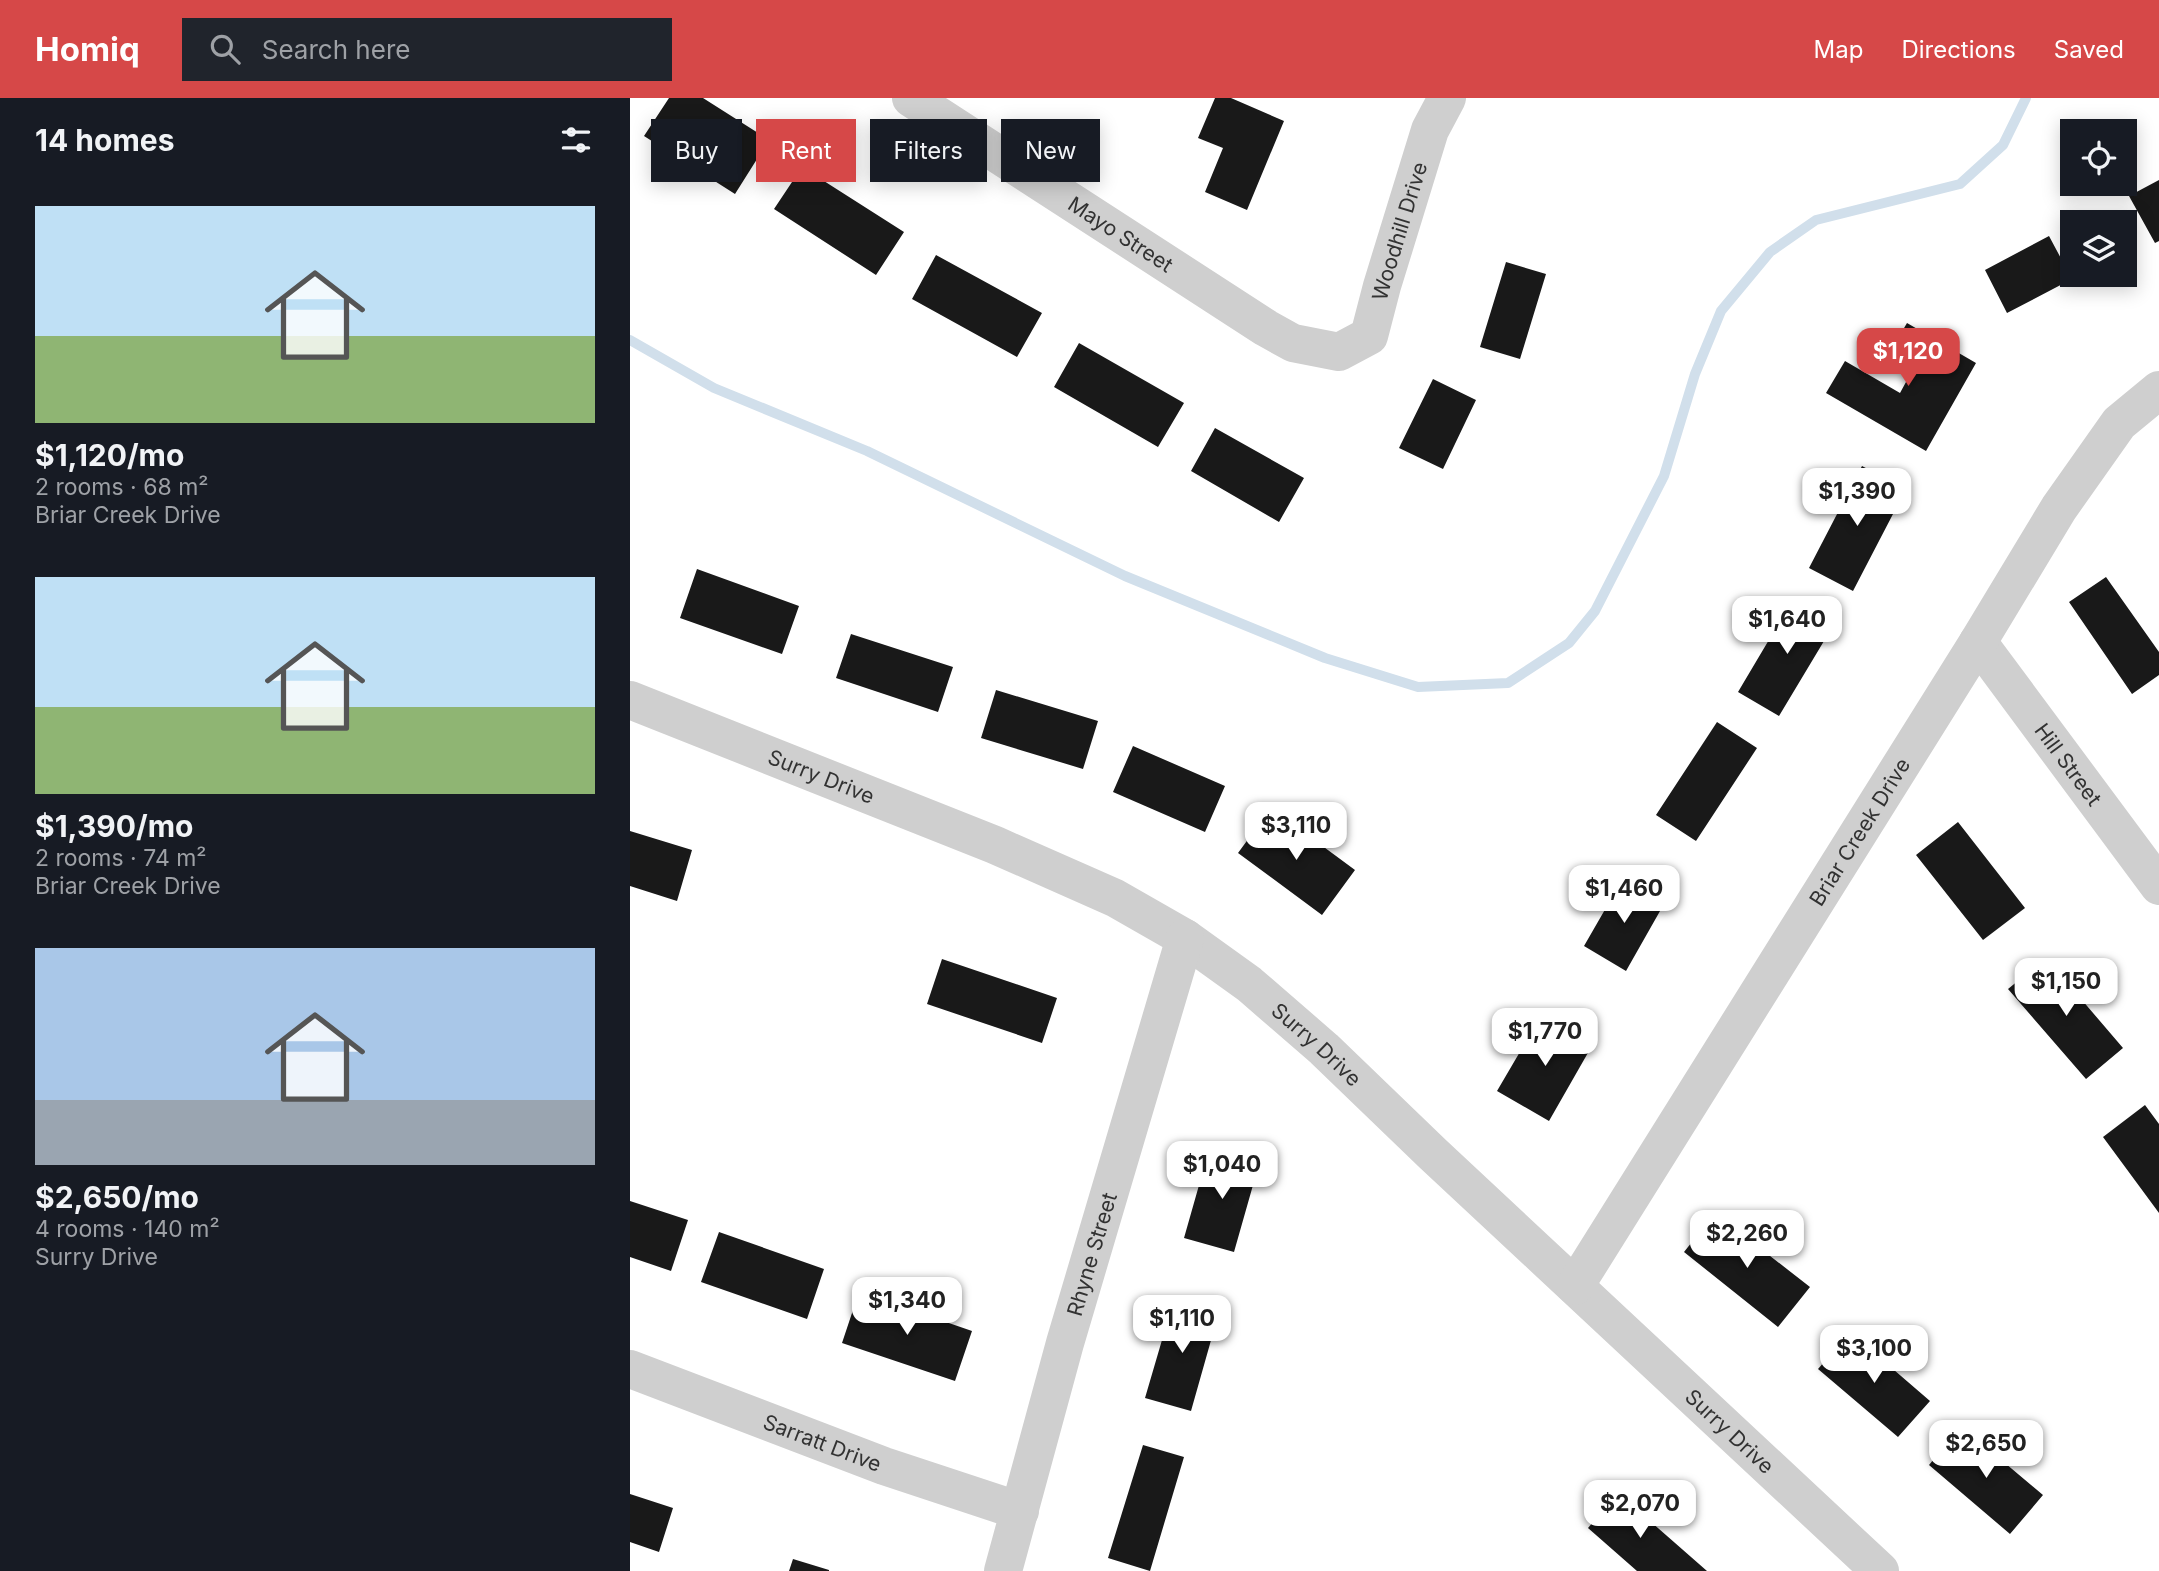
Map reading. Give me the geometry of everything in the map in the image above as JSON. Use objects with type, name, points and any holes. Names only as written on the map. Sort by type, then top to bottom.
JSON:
[{"type":"street","name":"Mayo Street","points":[[911,98],[1266,328],[1293,343],[1339,352]]},
{"type":"street","name":"Woodhill Drive","points":[[1339,352],[1369,335],[1430,131],[1447,98]]},
{"type":"street","name":"Briar Creek Drive","points":[[1575,1286],[2059,508],[2119,423],[2159,390]]},
{"type":"street","name":"Hill Street","points":[[1978,642],[2159,886]]},
{"type":"street","name":"Surry Drive","points":[[630,701],[995,845],[1115,898],[1185,938],[1249,984],[1324,1049],[1880,1571]]},
{"type":"street","name":"Rhyne Street","points":[[1003,1571],[1065,1343],[1185,938]]},
{"type":"street","name":"Sarratt Drive","points":[[630,1369],[884,1466],[1020,1511]]},
{"type":"building","points":[[669,98],[703,98],[736,119],[655,119]]},
{"type":"building","points":[[1215,98],[1231,98],[1284,121],[1247,210],[1205,192],[1223,148],[1198,138]]},
{"type":"building","points":[[742,123],[756,132],[756,161],[735,194],[716,182],[742,182]]},
{"type":"building","points":[[651,125],[651,140],[644,136]]},
{"type":"building","points":[[2159,180],[2159,241],[2155,243],[2129,196],[2137,196],[2137,192]]},
{"type":"building","points":[[792,182],[826,182],[904,232],[876,275],[774,209]]},
{"type":"building","points":[[2049,236],[2060,257],[2060,285],[2007,313],[1985,270]]},
{"type":"building","points":[[936,255],[1042,313],[1017,357],[912,299]]},
{"type":"building","points":[[1506,262],[1546,274],[1520,359],[1480,347]]},
{"type":"building","points":[[1907,323],[1976,363],[1926,451],[1826,393],[1845,361],[1900,393],[1912,371],[1887,357]]},
{"type":"building","points":[[1079,343],[1184,403],[1158,447],[1054,387]]},
{"type":"building","points":[[1433,379],[1476,400],[1443,469],[1399,448]]},
{"type":"building","points":[[1215,428],[1304,478],[1279,522],[1191,471]]},
{"type":"building","points":[[1862,466],[1906,489],[1853,591],[1809,568]]},
{"type":"building","points":[[697,569],[799,606],[782,654],[680,618]]},
{"type":"building","points":[[2106,577],[2159,652],[2159,675],[2132,694],[2069,602]]},
{"type":"building","points":[[1795,596],[1836,621],[1779,716],[1738,692]]},
{"type":"building","points":[[851,634],[953,667],[938,712],[836,678]]},
{"type":"building","points":[[996,690],[1098,721],[1083,769],[981,738]]},
{"type":"building","points":[[1717,722],[1757,748],[1696,841],[1656,815]]},
{"type":"building","points":[[1133,746],[1225,786],[1205,832],[1113,792]]},
{"type":"building","points":[[1271,808],[1355,870],[1322,915],[1238,853]]},
{"type":"building","points":[[1958,822],[2025,908],[1983,940],[1916,855]]},
{"type":"building","points":[[630,831],[692,850],[677,901],[630,886]]},
{"type":"building","points":[[1622,880],[1664,904],[1626,971],[1584,946]]},
{"type":"building","points":[[2046,958],[2123,1048],[2086,1079],[2008,989]]},
{"type":"building","points":[[942,959],[1057,998],[1042,1043],[927,1004]]},
{"type":"building","points":[[1542,1014],[1593,1044],[1549,1121],[1497,1091]]},
{"type":"building","points":[[2145,1105],[2159,1124],[2159,1213],[2103,1137]]},
{"type":"building","points":[[1209,1150],[1259,1164],[1234,1252],[1184,1238]]},
{"type":"building","points":[[630,1201],[688,1220],[671,1271],[630,1257]]},
{"type":"building","points":[[1715,1213],[1810,1287],[1778,1327],[1684,1252]]},
{"type":"building","points":[[719,1232],[824,1269],[807,1319],[701,1282]]},
{"type":"building","points":[[859,1292],[972,1331],[955,1381],[842,1343]]},
{"type":"building","points":[[1174,1299],[1219,1312],[1191,1411],[1145,1398]]},
{"type":"building","points":[[1850,1332],[1930,1401],[1898,1437],[1818,1369]]},
{"type":"building","points":[[1961,1426],[2043,1495],[2010,1534],[1929,1465]]},
{"type":"building","points":[[1143,1445],[1184,1457],[1150,1571],[1108,1558]]},
{"type":"building","points":[[1618,1493],[1707,1571],[1637,1571],[1588,1528]]},
{"type":"building","points":[[630,1494],[673,1508],[659,1552],[630,1542]]},
{"type":"building","points":[[793,1559],[829,1570],[829,1571],[789,1571]]},
{"type":"waterway","points":[[630,340],[714,388],[867,451],[1125,576],[1325,658],[1418,687],[1508,683],[1569,643],[1595,611],[1664,476],[1695,374],[1721,311],[1770,252],[1816,220],[1960,184],[2003,145],[2026,98]]}]
